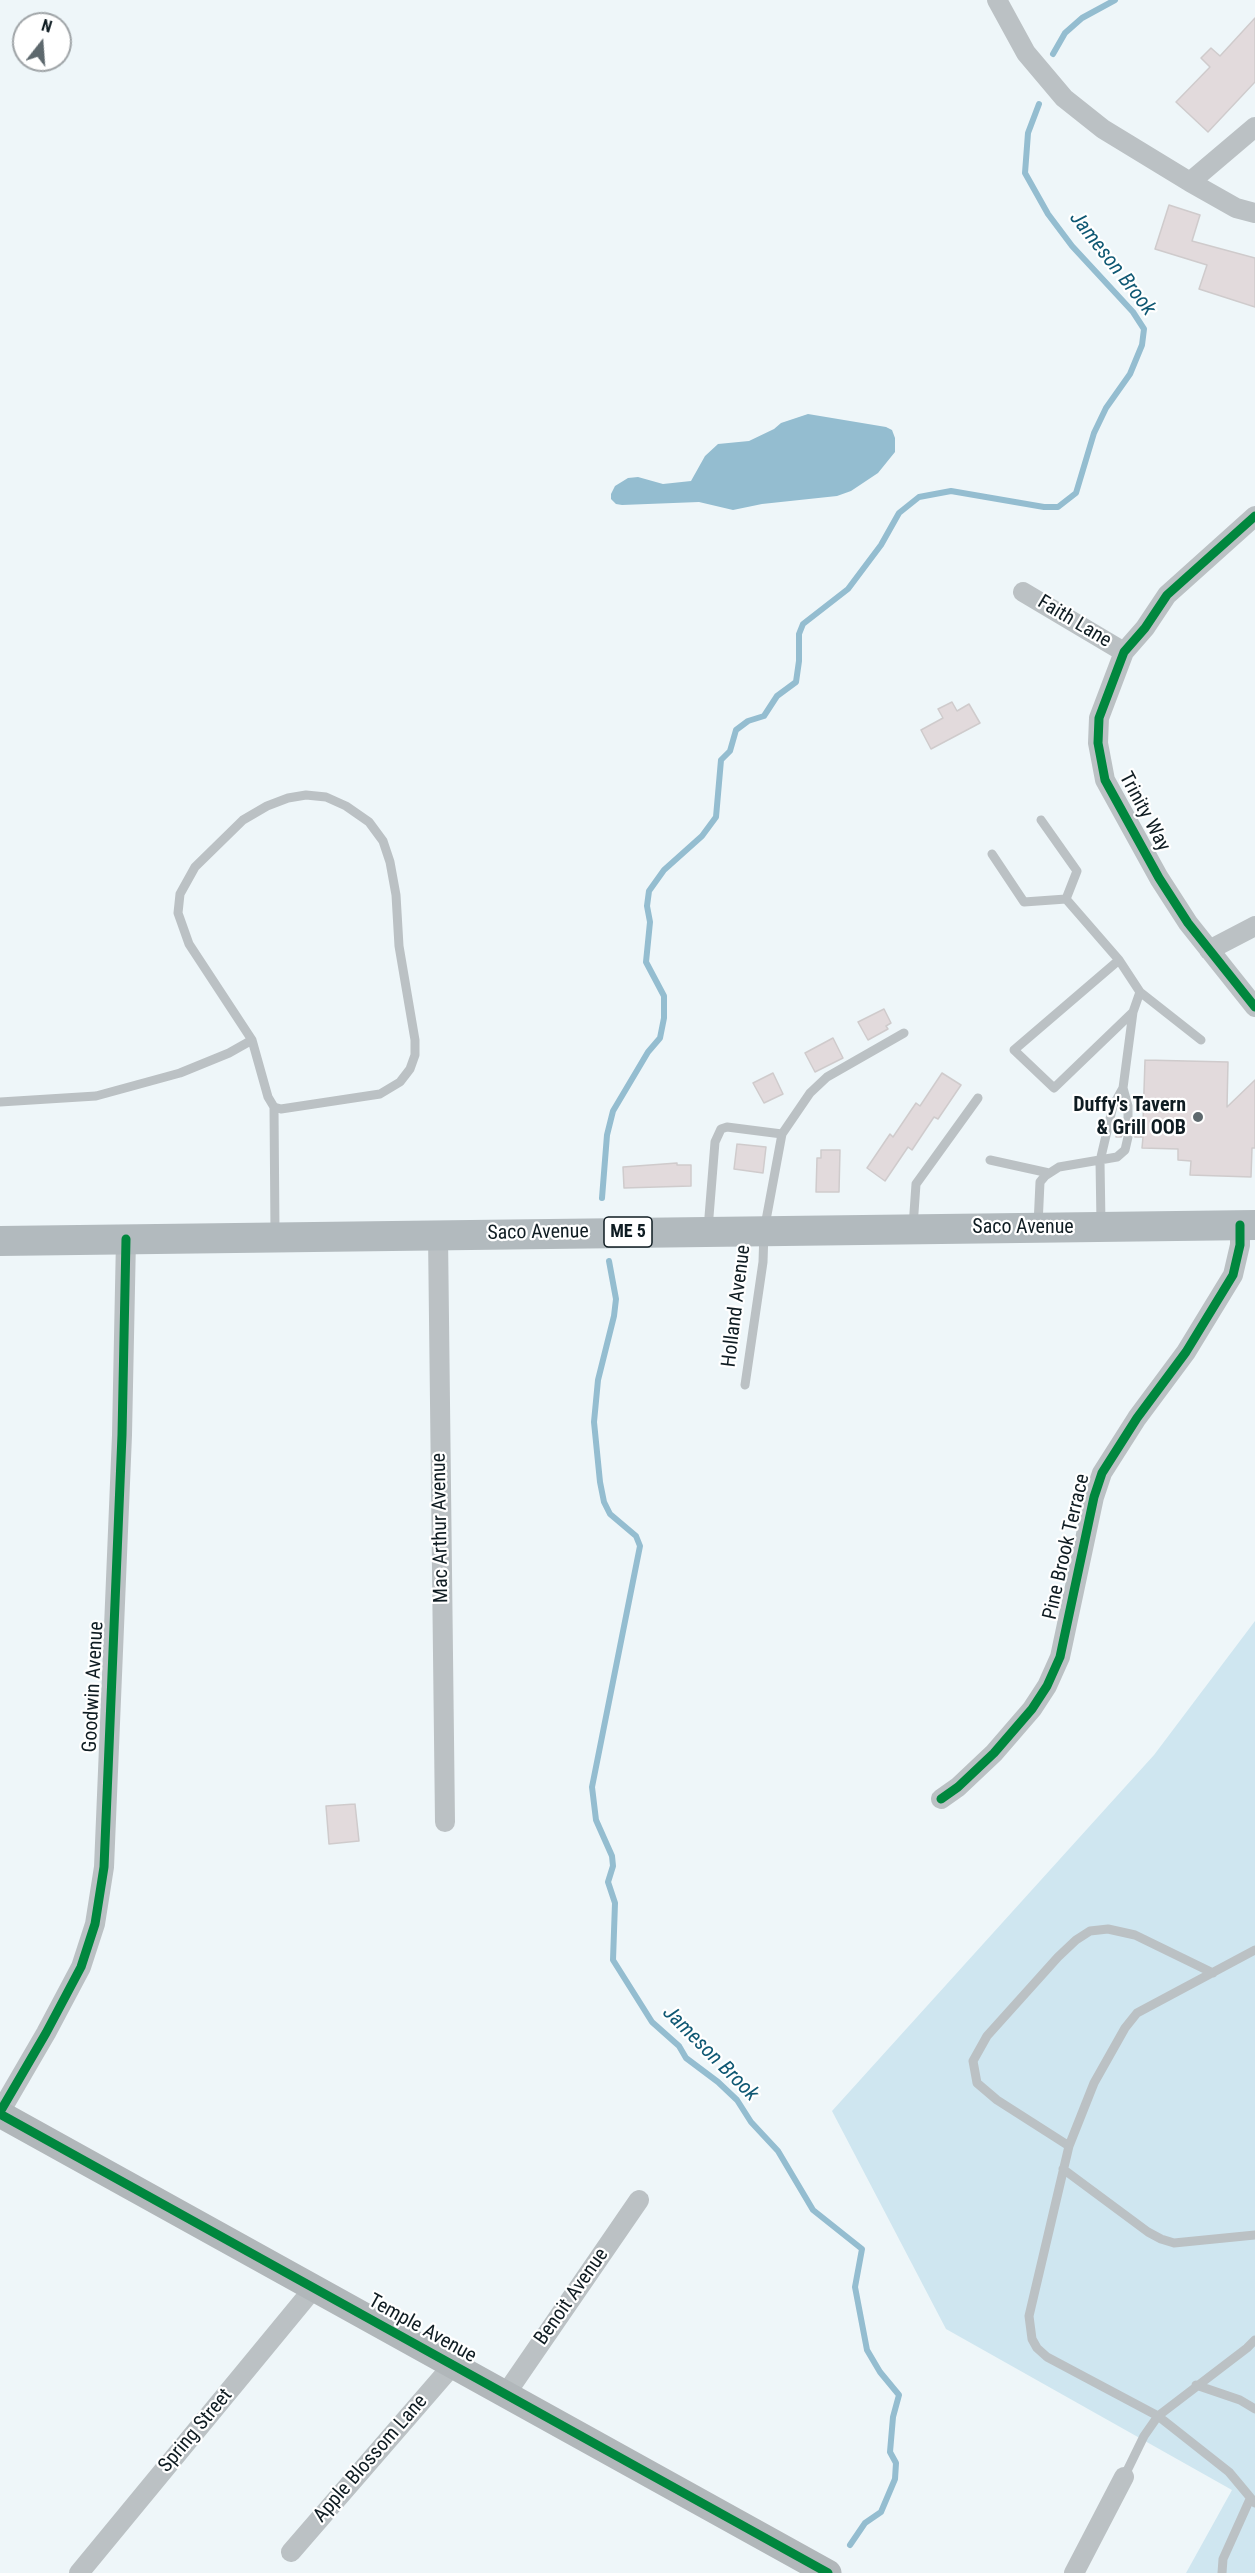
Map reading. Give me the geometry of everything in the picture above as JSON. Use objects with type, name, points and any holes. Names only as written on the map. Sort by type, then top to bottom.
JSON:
[{"type":"main road","name":"Saco Avenue","points":[[0,1241],[1247,1225]]},
{"type":"street","points":[[997,0],[1026,53],[1064,98],[1103,129],[1190,182],[1236,208],[1255,213]]},
{"type":"street","points":[[1190,182],[1255,127]]},
{"type":"street","name":"Trinity Way","points":[[1255,516],[1167,595],[1145,628],[1124,652],[1099,718],[1098,743],[1105,780],[1159,878],[1209,950],[1255,1007]]},
{"type":"street","name":"Faith Lane","points":[[1023,592],[1124,652]]},
{"type":"street","points":[[1209,950],[1255,927]]},
{"type":"street","name":"Pine Brook Terrace","points":[[940,1799],[958,1787],[994,1753],[1032,1709],[1047,1686],[1060,1657],[1094,1497],[1102,1473],[1137,1418],[1186,1352],[1233,1275],[1247,1225]]},
{"type":"street","name":"Mac Arthur Avenue","points":[[438,1235],[445,1822]]},
{"type":"street","name":"Goodwin Avenue","points":[[0,2113],[81,1967],[95,1924],[104,1866],[119,1502],[126,1239]]},
{"type":"street","name":"Temple Avenue","points":[[0,2113],[313,2289],[828,2573]]},
{"type":"street","name":"Benoit Avenue","points":[[505,2395],[639,2200]]},
{"type":"street","name":"Spring Street","points":[[79,2573],[313,2289]]},
{"type":"street","name":"Apple Blossom Lane","points":[[291,2552],[452,2366]]},
{"type":"street","points":[[1074,2573],[1124,2477]]},
{"type":"lane","points":[[274,1107],[281,1109],[306,1106],[380,1094],[400,1083],[415,1055],[415,1040],[399,946],[396,895],[390,862],[383,841],[369,822],[346,806],[326,797],[306,795],[288,798],[267,806],[243,820],[195,867],[180,894],[178,913],[189,944],[252,1040],[268,1097],[274,1107],[275,1237]]},
{"type":"lane","points":[[1041,820],[1077,871],[1066,899]]},
{"type":"lane","points":[[993,854],[1024,902],[1066,899]]},
{"type":"lane","points":[[1066,899],[1119,960],[1140,992],[1201,1040]]},
{"type":"lane","points":[[1119,960],[1014,1050],[1054,1088],[1133,1012]]},
{"type":"lane","points":[[1101,1228],[1100,1161],[1113,1106],[1123,1088],[1133,1012],[1140,992]]},
{"type":"lane","points":[[708,1231],[717,1135],[727,1127],[782,1134],[810,1093],[827,1077],[904,1033]]},
{"type":"lane","points":[[0,1102],[96,1096],[180,1073],[229,1053],[252,1040]]},
{"type":"lane","points":[[1123,1088],[1128,1106],[1128,1120]]},
{"type":"lane","points":[[913,1229],[916,1184],[978,1098]]},
{"type":"lane","name":"Holland Avenue","points":[[745,1385],[763,1262],[764,1231],[782,1134]]},
{"type":"lane","points":[[1038,1228],[1040,1182],[1048,1173],[1059,1167],[1100,1161],[1121,1154],[1127,1145],[1128,1137]]},
{"type":"lane","points":[[990,1160],[1048,1173]]},
{"type":"lane","points":[[1069,2146],[997,2100],[977,2083],[973,2061],[987,2036],[1058,1957],[1076,1940],[1090,1931],[1108,1929],[1135,1935],[1213,1973]]},
{"type":"lane","points":[[1222,2573],[1223,2559],[1252,2501],[1229,2472],[1158,2416],[1047,2357],[1037,2348],[1032,2339],[1029,2316],[1069,2146],[1094,2083],[1125,2028],[1137,2013],[1255,1950]]},
{"type":"lane","points":[[1064,2169],[1148,2232],[1161,2239],[1174,2243],[1255,2235]]},
{"type":"lane","points":[[1124,2477],[1144,2436],[1158,2416],[1255,2340]]},
{"type":"lane","points":[[1196,2385],[1240,2400],[1255,2409]]},
{"type":"shaded area","points":[[1255,1621],[1255,2573],[1186,2573],[1232,2490],[946,2329],[832,2111],[1154,1755]]},
{"type":"water","points":[[808,414],[886,427],[892,430],[895,438],[895,452],[878,473],[851,491],[837,496],[762,504],[733,510],[699,502],[622,505],[616,504],[611,499],[615,486],[628,478],[638,477],[663,484],[691,481],[705,456],[718,444],[749,441],[781,423]]},
{"type":"building","points":[[1255,18],[1255,82],[1208,132],[1176,102],[1210,67],[1201,58],[1211,48],[1220,56]]},
{"type":"building","points":[[1169,205],[1200,215],[1192,241],[1255,258],[1255,307],[1199,289],[1207,265],[1155,249]]},
{"type":"building","points":[[952,702],[957,711],[969,704],[980,723],[931,749],[921,730],[943,718],[938,709]]},
{"type":"building","points":[[884,1009],[891,1023],[886,1026],[888,1029],[868,1040],[858,1022]]},
{"type":"building","points":[[833,1038],[843,1058],[815,1072],[805,1053]]},
{"type":"building","name":"Duffy's Tavern & Grill OOB","points":[[1145,1060],[1228,1062],[1227,1107],[1255,1080],[1255,1148],[1252,1148],[1251,1177],[1190,1175],[1191,1161],[1178,1160],[1178,1149],[1142,1148],[1143,1137],[1135,1137],[1129,1130],[1121,1137],[1116,1137],[1117,1120],[1121,1120],[1127,1127],[1135,1120],[1143,1121]]},
{"type":"building","points":[[773,1073],[783,1094],[764,1103],[753,1083]]},
{"type":"building","points":[[942,1073],[961,1085],[938,1119],[934,1117],[912,1150],[908,1147],[885,1181],[867,1168],[890,1134],[893,1137],[916,1103],[920,1106]]},
{"type":"building","points":[[737,1144],[766,1147],[763,1173],[734,1169]]},
{"type":"building","points":[[821,1150],[840,1150],[839,1192],[816,1192],[817,1158],[821,1158]]},
{"type":"building","points":[[677,1163],[677,1165],[691,1165],[691,1186],[624,1188],[623,1167]]},
{"type":"building","points":[[355,1804],[359,1841],[329,1844],[326,1806]]},
{"type":"waterway","name":"Jameson Brook","points":[[1053,54],[1065,33],[1082,18],[1115,0]]},
{"type":"waterway","name":"Jameson Brook","points":[[602,1198],[607,1135],[613,1111],[648,1052],[660,1038],[664,1018],[664,996],[646,962],[650,922],[647,906],[649,891],[664,870],[702,836],[716,817],[721,760],[730,751],[736,730],[748,721],[764,716],[777,696],[796,682],[799,634],[803,624],[848,589],[881,545],[899,513],[919,497],[951,491],[1044,507],[1058,507],[1076,493],[1094,433],[1106,408],[1130,374],[1142,345],[1144,329],[1133,312],[1072,246],[1048,214],[1025,173],[1028,133],[1039,104]]},
{"type":"waterway","name":"Jameson Brook","points":[[609,1261],[616,1299],[598,1380],[594,1422],[600,1482],[604,1502],[610,1514],[636,1536],[640,1546],[592,1787],[596,1820],[612,1856],[613,1866],[608,1882],[615,1903],[613,1960],[652,2022],[679,2046],[686,2058],[718,2082],[737,2100],[751,2122],[778,2151],[813,2210],[862,2249],[855,2287],[867,2350],[880,2372],[899,2395],[893,2417],[890,2452],[896,2463],[895,2479],[881,2512],[865,2523],[850,2545]]},
{"type":"cycle path","points":[[1255,516],[1167,595],[1145,628],[1124,652],[1099,718],[1098,743],[1105,780],[1159,878],[1188,923],[1255,1007]]},
{"type":"cycle path","points":[[941,1799],[958,1787],[994,1753],[1032,1709],[1047,1686],[1060,1657],[1094,1497],[1102,1473],[1137,1418],[1186,1352],[1233,1275],[1240,1245],[1240,1225]]},
{"type":"cycle path","points":[[0,2112],[81,1967],[95,1924],[104,1867],[122,1435],[126,1239]]},
{"type":"cycle path","points":[[0,2114],[828,2573]]},
{"type":"place","name":"Duffy's Tavern & Grill OOB","points":[[1198,1117]]}]
